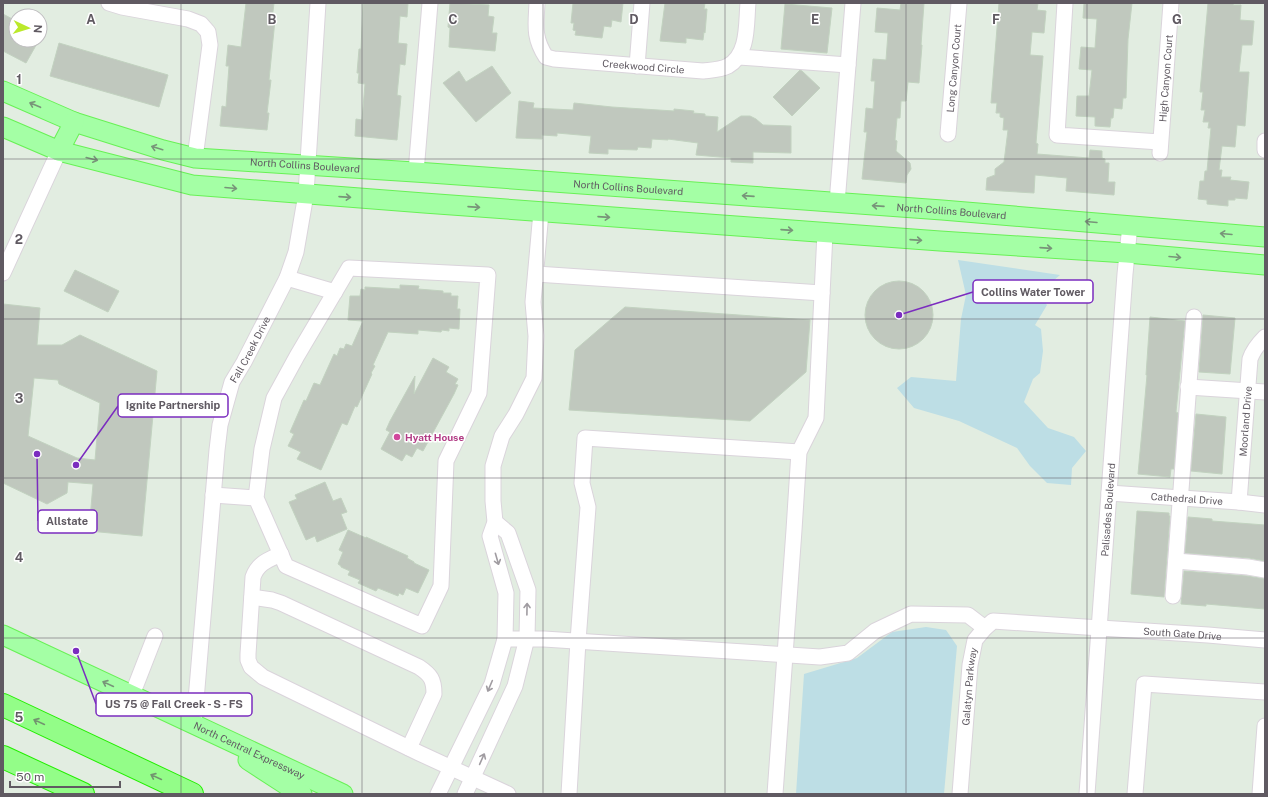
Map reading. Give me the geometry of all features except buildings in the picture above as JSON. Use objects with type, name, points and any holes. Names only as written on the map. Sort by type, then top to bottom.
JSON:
[{"type":"highway","points":[[3,705],[192,794]]},
{"type":"highway","points":[[3,757],[83,794]]},
{"type":"main road","name":"North Collins Boulevard","points":[[3,91],[74,122],[163,150],[195,158],[837,202],[1265,237]]},
{"type":"main road","points":[[60,151],[74,122]]},
{"type":"main road","points":[[3,127],[60,151],[192,185],[541,212],[1127,253],[1265,265]]},
{"type":"main road","points":[[541,212],[543,181]]},
{"type":"main road","points":[[830,233],[837,202]]},
{"type":"main road","name":"North Central Expressway","points":[[3,635],[343,794]]},
{"type":"main road","points":[[194,724],[302,794]]},
{"type":"street","points":[[109,3],[122,8],[188,19],[201,24],[208,32],[210,45],[195,158]]},
{"type":"street","name":"Fall Creek Drive","points":[[194,724],[216,450],[220,425],[232,382],[244,362],[287,278],[296,252],[306,194],[318,3]]},
{"type":"street","points":[[416,172],[430,3]]},
{"type":"street","name":"Creekwood Circle","points":[[537,3],[537,42],[546,56],[554,59],[684,70],[710,70],[728,66],[738,57]]},
{"type":"street","points":[[637,66],[642,3]]},
{"type":"street","points":[[748,3],[746,32],[738,57],[848,65]]},
{"type":"street","points":[[837,202],[853,3]]},
{"type":"street","name":"Long Canyon Court","points":[[948,134],[959,3]]},
{"type":"street","name":"High Canyon Court","points":[[1064,3],[1057,135],[1160,148],[1171,3]]},
{"type":"street","points":[[1265,141],[1265,150]]},
{"type":"street","points":[[3,273],[60,151]]},
{"type":"street","points":[[438,794],[492,684],[505,639],[506,593],[490,536],[495,522],[493,501],[494,466],[502,436],[516,414],[534,378],[536,336],[533,302],[541,212]]},
{"type":"street","name":"Palisades Boulevard","points":[[1087,794],[1130,225]]},
{"type":"street","points":[[775,794],[799,452],[816,418],[822,294],[830,233]]},
{"type":"street","points":[[350,268],[488,275],[479,393],[446,461],[441,586],[422,626],[286,566],[256,498],[262,449],[274,398],[296,356],[335,292],[350,268]]},
{"type":"street","points":[[536,274],[822,294]]},
{"type":"street","points":[[287,278],[335,292]]},
{"type":"street","points":[[1173,596],[1194,317]]},
{"type":"street","name":"Moorland Drive","points":[[1239,502],[1250,359],[1253,351],[1262,340]]},
{"type":"street","points":[[1188,387],[1265,392]]},
{"type":"street","points":[[569,794],[588,507],[582,483],[585,438],[799,452]]},
{"type":"street","name":"Cathedral Drive","points":[[1109,493],[1265,505]]},
{"type":"street","points":[[213,495],[256,498]]},
{"type":"street","points":[[466,794],[515,686],[527,638],[528,590],[508,533],[495,522]]},
{"type":"street","points":[[281,554],[258,567],[253,577],[248,654],[250,667],[263,677],[508,794]]},
{"type":"street","points":[[1176,561],[1248,567],[1265,570]]},
{"type":"street","points":[[252,597],[281,602],[429,674],[434,687],[434,694],[409,748]]},
{"type":"street","points":[[505,639],[527,638],[820,657],[848,654],[875,631],[911,614],[968,615],[984,628],[993,621],[1100,628]]},
{"type":"street","name":"Galatyn Parkway","points":[[960,794],[970,664],[975,640],[984,628]]},
{"type":"street","name":"South Gate Drive","points":[[1100,628],[1265,640]]},
{"type":"street","points":[[132,695],[155,636]]},
{"type":"street","points":[[1135,794],[1144,684],[1265,692]]},
{"type":"street","points":[[1260,794],[1265,726]]},
{"type":"shaded area","points":[[958,260],[1060,275],[1038,294],[1047,305],[1035,325],[1041,329],[1043,351],[1040,373],[1033,379],[1024,402],[1048,428],[1074,437],[1086,451],[1072,468],[1071,485],[1047,483],[1030,466],[1017,448],[959,421],[914,408],[897,388],[911,377],[956,381],[961,319],[966,295]]},
{"type":"shaded area","points":[[926,627],[946,630],[957,646],[944,794],[796,794],[804,674],[857,658],[892,632]]},
{"type":"place","name":"Collins Water Tower","points":[[899,315]]},
{"type":"place","name":"Hyatt House","points":[[397,437]]},
{"type":"place","name":"Allstate","points":[[37,454]]},
{"type":"place","name":"Ignite Partnership","points":[[76,465]]},
{"type":"place","name":"US 75 @ Fall Creek - S - FS","points":[[76,651]]}]
